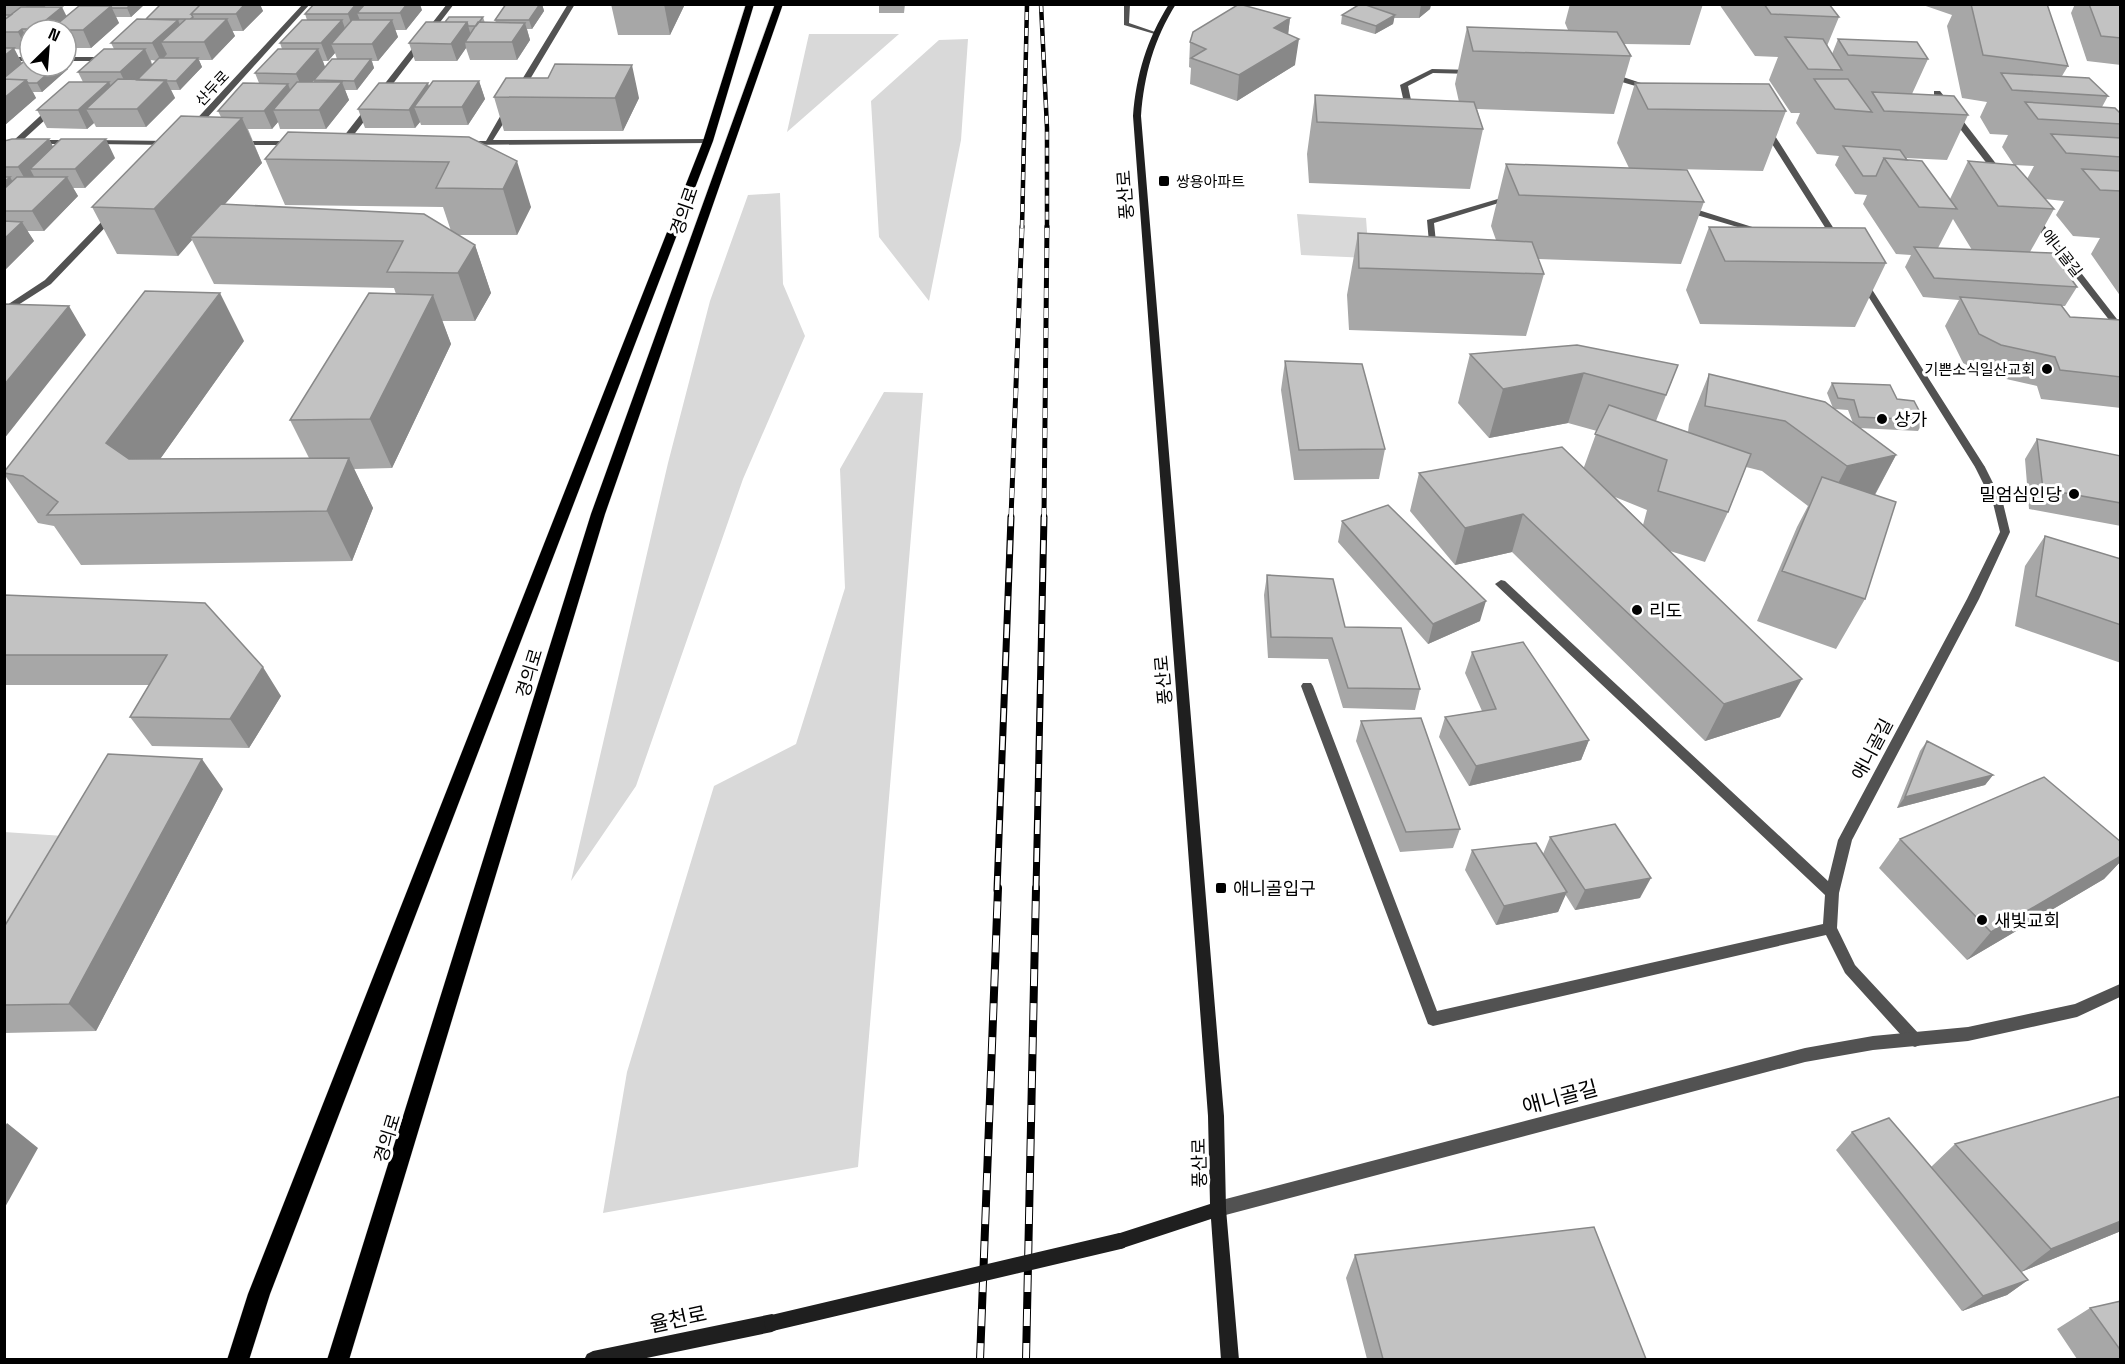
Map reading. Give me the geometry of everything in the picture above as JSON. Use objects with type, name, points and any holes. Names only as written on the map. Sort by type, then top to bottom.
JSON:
[{"type":"main road","name":"경의로","points":[[238,1359],[260,1294],[708,141],[750,4]]},
{"type":"main road","name":"경의로","points":[[338,1359],[598,514],[779,4]]},
{"type":"main road","name":"풍산로","points":[[1173,4],[1155,34],[1148,51],[1141,75],[1137,116],[1216,1116],[1218,1209],[1230,1359]]},
{"type":"main road","name":"율천로","points":[[593,1359],[772,1323],[1120,1241],[1218,1209]]},
{"type":"street","name":"산두로","points":[[187,135],[307,4]]},
{"type":"street","points":[[342,143],[451,4]]},
{"type":"street","points":[[488,143],[572,4]]},
{"type":"street","points":[[1127,4],[1126,24],[1155,34]]},
{"type":"street","points":[[101,66],[118,51]]},
{"type":"street","points":[[78,59],[110,58]]},
{"type":"street","points":[[1411,121],[1404,85],[1432,71],[1480,72]]},
{"type":"street","points":[[1600,75],[1612,75],[1665,93]]},
{"type":"street","points":[[1937,93],[2010,187]]},
{"type":"street","points":[[4,153],[59,104]]},
{"type":"street","points":[[1762,121],[1842,247],[1830,245]]},
{"type":"street","points":[[454,143],[708,141]]},
{"type":"street","points":[[4,142],[179,143],[171,151]]},
{"type":"street","points":[[228,143],[308,143]]},
{"type":"street","points":[[331,143],[354,143]]},
{"type":"street","points":[[1434,262],[1430,222],[1518,195]]},
{"type":"street","points":[[1674,206],[1771,234]]},
{"type":"street","name":"애니골길","points":[[2025,206],[2121,328]]},
{"type":"street","points":[[4,311],[48,282],[118,209]]},
{"type":"street","name":"애니골길","points":[[1854,267],[1980,466],[1998,503],[2005,532],[1973,599],[1845,840],[1832,892],[1830,928],[1850,969],[1915,1040]]},
{"type":"street","points":[[1501,584],[1832,892]]},
{"type":"street","points":[[1307,686],[1433,1019],[1830,928]]},
{"type":"street","name":"애니골길","points":[[1218,1209],[1805,1054],[1873,1043],[1968,1034],[2077,1010],[2106,999],[2121,990]]},
{"type":"shaded area","points":[[809,34],[899,34],[787,132]]},
{"type":"shaded area","points":[[968,39],[961,140],[929,301],[879,237],[871,101],[939,40]]},
{"type":"shaded area","points":[[780,193],[783,284],[805,336],[743,479],[636,786],[571,881],[668,463],[710,301],[748,195]]},
{"type":"shaded area","points":[[1297,214],[1366,218],[1369,258],[1301,255]]},
{"type":"shaded area","points":[[884,392],[923,393],[858,1167],[603,1213],[627,1072],[714,786],[796,744],[845,588],[840,469]]},
{"type":"shaded area","points":[[4,832],[79,837],[28,928],[5,927]]},
{"type":"building","points":[[89,4],[131,4],[127,8],[112,8],[111,6],[87,6]]},
{"type":"building","points":[[161,4],[201,4],[191,14],[193,17],[190,19],[146,19]]},
{"type":"building","points":[[201,4],[245,4],[236,14],[191,14]]},
{"type":"building","points":[[314,4],[356,4],[348,14],[305,14]]},
{"type":"building","points":[[365,4],[407,4],[400,13],[357,13]]},
{"type":"building","points":[[506,4],[540,4],[529,20],[495,20]]},
{"type":"building","points":[[1239,4],[1290,18],[1274,28],[1299,39],[1239,75],[1191,58],[1206,49],[1190,42],[1193,32]]},
{"type":"building","points":[[1360,4],[1395,15],[1376,26],[1342,15]]},
{"type":"building","points":[[1764,4],[1829,4],[1839,17],[1771,14]]},
{"type":"building","points":[[1971,4],[2047,4],[2068,66],[1983,55]]},
{"type":"building","points":[[2089,4],[2121,4],[2121,38],[2101,36]]},
{"type":"building","points":[[79,6],[111,6],[83,30],[78,30],[78,18],[64,18]]},
{"type":"building","points":[[21,7],[62,7],[48,18],[18,18],[18,32],[4,32],[4,20]]},
{"type":"building","points":[[449,17],[483,17],[476,26],[468,26],[467,22],[445,22]]},
{"type":"building","points":[[137,19],[178,20],[152,43],[111,43]]},
{"type":"building","points":[[186,19],[227,19],[204,42],[161,42]]},
{"type":"building","points":[[302,20],[342,20],[321,43],[280,43]]},
{"type":"building","points":[[352,20],[392,20],[372,44],[331,44]]},
{"type":"building","points":[[426,22],[467,22],[451,44],[409,43]]},
{"type":"building","points":[[478,22],[525,23],[512,42],[465,42]]},
{"type":"building","points":[[1467,27],[1617,32],[1631,56],[1473,51]]},
{"type":"building","points":[[1785,37],[1823,39],[1842,70],[1808,69]]},
{"type":"building","points":[[1838,39],[1917,42],[1928,59],[1848,55]]},
{"type":"building","points":[[4,48],[14,48],[4,56]]},
{"type":"building","points":[[104,49],[145,49],[120,72],[78,72]]},
{"type":"building","points":[[278,49],[318,49],[296,74],[255,73]]},
{"type":"building","points":[[159,58],[198,58],[176,81],[137,80]]},
{"type":"building","points":[[332,59],[371,59],[354,81],[314,80]]},
{"type":"building","points":[[555,64],[632,65],[615,98],[494,97],[506,78],[548,78]]},
{"type":"building","points":[[18,66],[18,78],[43,78],[37,83],[28,83],[26,80],[4,78]]},
{"type":"building","points":[[2001,73],[2089,78],[2108,96],[2012,90]]},
{"type":"building","points":[[4,79],[26,80],[4,98]]},
{"type":"building","points":[[118,79],[166,80],[137,109],[86,109]]},
{"type":"building","points":[[1814,79],[1848,79],[1872,112],[1835,109]]},
{"type":"building","points":[[433,81],[479,81],[462,107],[414,107]]},
{"type":"building","points":[[69,82],[109,82],[78,110],[37,110]]},
{"type":"building","points":[[297,82],[342,82],[319,110],[273,110]]},
{"type":"building","points":[[243,83],[288,84],[264,111],[218,111]]},
{"type":"building","points":[[379,83],[428,83],[409,110],[358,109]]},
{"type":"building","points":[[1635,83],[1769,84],[1786,111],[1648,109]]},
{"type":"building","points":[[1872,92],[1954,96],[1968,115],[1884,111]]},
{"type":"building","points":[[1315,95],[1474,102],[1483,129],[1317,122]]},
{"type":"building","points":[[2025,102],[2115,108],[2121,114],[2121,124],[2038,119]]},
{"type":"building","points":[[181,116],[242,118],[154,209],[92,207]]},
{"type":"building","points":[[288,132],[469,137],[517,161],[503,189],[436,188],[449,162],[265,159]]},
{"type":"building","points":[[2051,134],[2121,138],[2121,157],[2066,153]]},
{"type":"building","points":[[49,139],[18,167],[4,167],[4,141]]},
{"type":"building","points":[[61,139],[106,139],[75,169],[30,169]]},
{"type":"building","points":[[1843,146],[1900,150],[1907,160],[1884,158],[1876,176],[1863,176]]},
{"type":"building","points":[[1884,158],[1922,161],[1957,209],[1919,207]]},
{"type":"building","points":[[1968,161],[2015,165],[2054,209],[1998,206]]},
{"type":"building","points":[[1506,164],[1687,170],[1704,202],[1519,195]]},
{"type":"building","points":[[2082,169],[2121,171],[2121,191],[2100,190]]},
{"type":"building","points":[[17,177],[67,177],[32,211],[4,211],[4,189]]},
{"type":"building","points":[[221,204],[424,214],[475,245],[458,273],[387,272],[403,241],[190,237]]},
{"type":"building","points":[[4,221],[22,222],[4,239]]},
{"type":"building","points":[[1709,227],[1865,228],[1886,263],[1725,261]]},
{"type":"building","points":[[1358,233],[1532,242],[1544,274],[1359,268]]},
{"type":"building","points":[[1914,247],[2052,253],[2077,287],[1934,278]]},
{"type":"building","points":[[145,291],[220,293],[106,443],[129,459],[349,458],[327,511],[47,515],[58,502],[23,476],[4,473]]},
{"type":"building","points":[[369,293],[433,295],[370,419],[290,420]]},
{"type":"building","points":[[1960,297],[2061,305],[2070,317],[2121,320],[2121,377],[2060,370],[2055,357],[2001,345],[1979,334]]},
{"type":"building","points":[[4,304],[69,306],[4,385]]},
{"type":"building","points":[[1577,345],[1678,365],[1666,395],[1584,373],[1503,389],[1470,354]]},
{"type":"building","points":[[1285,361],[1362,364],[1385,449],[1299,450]]},
{"type":"building","points":[[1709,374],[1825,402],[1896,455],[1847,466],[1785,421],[1705,406]]},
{"type":"building","points":[[1832,383],[1890,385],[1897,399],[1914,401],[1924,420],[1859,417],[1854,400],[1838,398]]},
{"type":"building","points":[[1609,405],[1751,454],[1728,512],[1658,491],[1667,460],[1595,434]]},
{"type":"building","points":[[2037,439],[2121,456],[2121,503],[2043,489]]},
{"type":"building","points":[[1562,447],[1802,679],[1724,704],[1523,514],[1465,528],[1419,473]]},
{"type":"building","points":[[1822,477],[1896,502],[1865,599],[1782,571]]},
{"type":"building","points":[[1388,505],[1486,601],[1433,624],[1342,521]]},
{"type":"building","points":[[2045,536],[2121,559],[2121,625],[2036,596]]},
{"type":"building","points":[[1267,575],[1333,579],[1345,627],[1401,628],[1420,689],[1348,688],[1332,638],[1271,637]]},
{"type":"building","points":[[4,595],[205,603],[263,667],[230,719],[130,717],[167,655],[4,655]]},
{"type":"building","points":[[1523,642],[1589,740],[1476,766],[1445,717],[1496,709],[1472,652]]},
{"type":"building","points":[[1421,718],[1460,829],[1406,832],[1361,721]]},
{"type":"building","points":[[1927,741],[1993,775],[1905,797]]},
{"type":"building","points":[[108,754],[202,759],[69,1004],[4,1005],[4,927]]},
{"type":"building","name":"새빛교회","points":[[2044,777],[2121,842],[2121,856],[1991,932],[1900,839]]},
{"type":"building","points":[[1615,824],[1651,878],[1585,890],[1550,837]]},
{"type":"building","points":[[1536,843],[1567,892],[1504,906],[1472,850]]},
{"type":"building","points":[[2121,1096],[2121,1221],[2051,1249],[1955,1144]]},
{"type":"building","points":[[1889,1118],[2028,1280],[1983,1296],[1852,1132]]},
{"type":"building","points":[[1594,1227],[1646,1359],[1383,1359],[1355,1255]]},
{"type":"building","points":[[2121,1301],[2121,1351],[2090,1308]]},
{"type":"railway","points":[[1022,228],[1027,4]]},
{"type":"railway","points":[[1041,4],[1047,128],[1047,226]]},
{"type":"railway","points":[[1011,518],[1022,226]]},
{"type":"railway","points":[[1044,518],[1047,226]]},
{"type":"railway","points":[[997,890],[1011,517]]},
{"type":"railway","points":[[1036,890],[1044,517]]},
{"type":"railway","points":[[980,1360],[998,888]]},
{"type":"railway","points":[[1026,1360],[1036,888]]},
{"type":"place","name":"쌍용아파트","points":[[1164,181]]},
{"type":"place","name":"기쁜소식일산교회","points":[[2047,369]]},
{"type":"place","name":"상가","points":[[1882,419]]},
{"type":"place","name":"밀엄심인당","points":[[2074,494]]},
{"type":"place","name":"리도","points":[[1637,610]]},
{"type":"place","name":"애니골입구","points":[[1221,888]]},
{"type":"place","name":"새빛교회","points":[[1982,920]]}]
